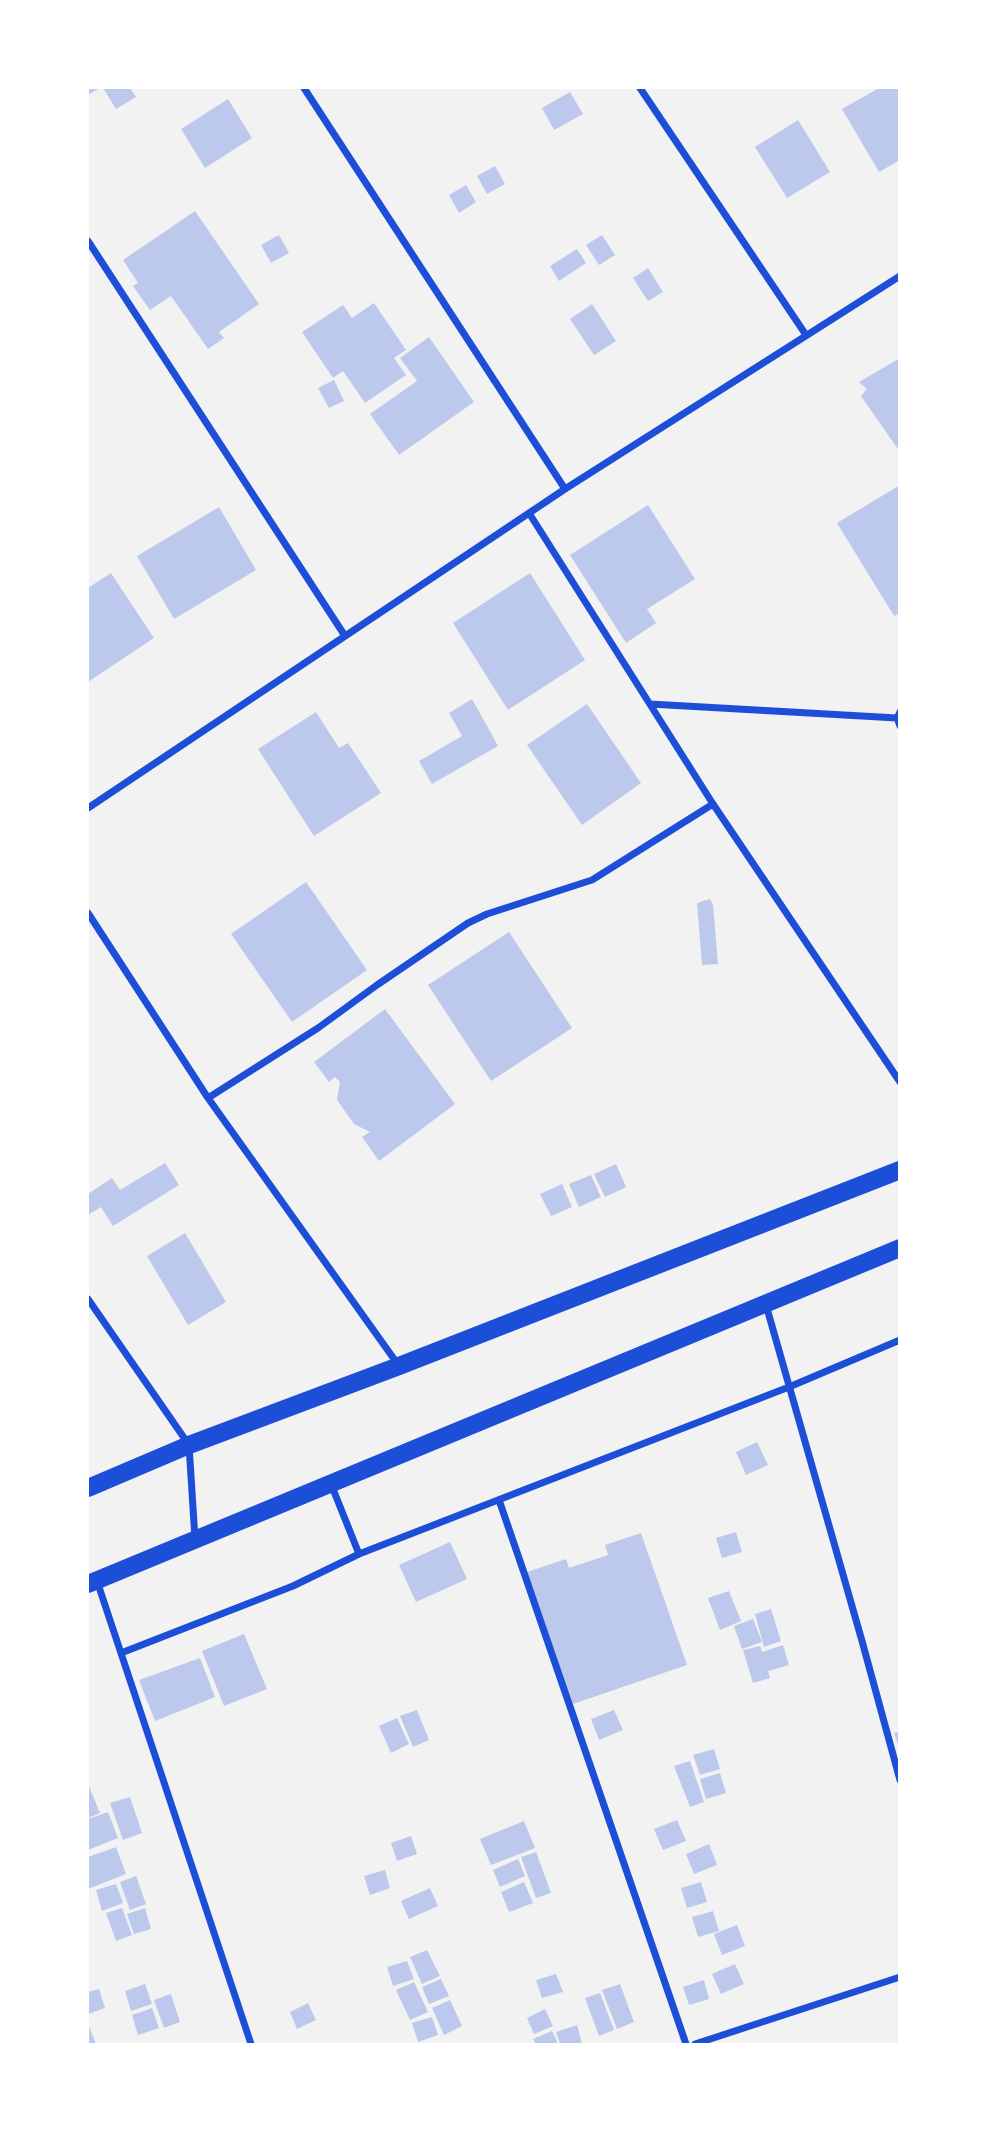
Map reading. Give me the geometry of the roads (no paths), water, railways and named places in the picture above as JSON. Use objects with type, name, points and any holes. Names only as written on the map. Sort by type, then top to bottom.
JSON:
[{"type":"main road","points":[[88,1488],[189,1445],[900,1170]]},
{"type":"main road","points":[[92,1582],[900,1248]]},
{"type":"street","points":[[304,88],[565,489]]},
{"type":"street","points":[[640,88],[806,335]]},
{"type":"street","points":[[88,242],[345,636]]},
{"type":"street","points":[[88,808],[565,489],[900,276]]},
{"type":"street","points":[[529,513],[713,804],[900,1082]]},
{"type":"street","points":[[650,704],[898,715],[900,726]]},
{"type":"street","points":[[208,1098],[318,1028],[468,923],[487,914],[592,880],[713,804]]},
{"type":"street","points":[[88,913],[208,1098],[399,1366]]},
{"type":"street","points":[[88,1299],[189,1445],[195,1539]]},
{"type":"street","points":[[765,1303],[900,1780]]},
{"type":"street","points":[[121,1653],[293,1586],[359,1554],[789,1387],[900,1340]]},
{"type":"street","points":[[331,1484],[359,1554]]},
{"type":"street","points":[[499,1500],[686,2045]]},
{"type":"street","points":[[92,1582],[121,1653],[251,2045]]},
{"type":"street","points":[[695,2045],[900,1978]]}]
